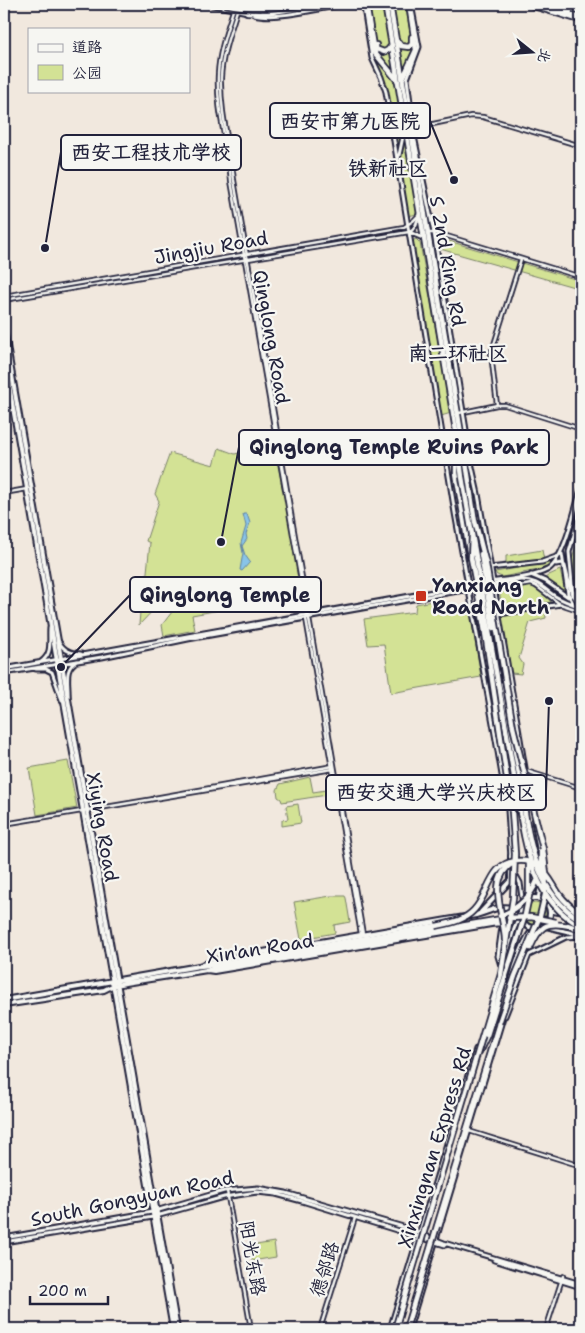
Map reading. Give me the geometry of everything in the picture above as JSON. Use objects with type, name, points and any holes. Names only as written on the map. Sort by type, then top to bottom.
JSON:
[{"type":"highway","points":[[225,4],[267,9],[306,4]]},
{"type":"highway","points":[[244,4],[258,6],[283,4]]},
{"type":"highway","points":[[247,12],[266,13],[322,4]]},
{"type":"highway","points":[[367,4],[376,49],[384,52],[394,43],[405,48],[412,44],[409,4]]},
{"type":"highway","points":[[367,4],[374,52],[400,80],[416,50],[409,4]]},
{"type":"highway","name":"S 2nd Ring Rd","points":[[385,4],[394,43]]},
{"type":"highway","name":"S 2nd Ring Rd","points":[[390,4],[423,238],[459,437],[468,475],[530,859],[538,882],[548,898],[564,916],[581,926]]},
{"type":"highway","name":"S 2nd Ring Rd","points":[[400,80],[412,128],[432,233],[461,413],[459,437],[462,477],[516,775],[536,865],[552,896],[564,909],[581,920]]},
{"type":"highway","points":[[459,437],[456,474],[472,587]]},
{"type":"highway","points":[[459,437],[470,457]]},
{"type":"highway","points":[[475,522],[486,564],[513,727],[545,864],[546,886],[544,903],[515,976],[500,1023]]},
{"type":"highway","points":[[472,534],[470,549],[472,565],[484,626],[512,812],[515,854],[514,885],[505,955]]},
{"type":"highway","points":[[498,717],[502,705]]},
{"type":"highway","points":[[505,762],[516,775]]},
{"type":"highway","points":[[485,922],[515,908],[526,899],[535,887],[541,864],[541,850],[536,826]]},
{"type":"highway","points":[[467,1080],[487,1035],[525,915],[529,896],[530,859]]},
{"type":"highway","points":[[505,955],[504,927],[497,885],[505,869],[512,863],[521,860]]},
{"type":"highway","points":[[207,970],[436,928],[456,922],[466,917],[479,904],[497,870],[512,861],[521,860],[542,868],[564,900],[581,915]]},
{"type":"highway","points":[[199,966],[509,918],[531,917],[581,930]]},
{"type":"highway","points":[[500,1023],[538,932],[551,924],[570,926]]},
{"type":"highway","name":"Xinxingnan Express Rd","points":[[395,1329],[505,955]]},
{"type":"highway","name":"Xinxingnan Express Rd","points":[[407,1329],[500,1023]]},
{"type":"main road","points":[[208,4],[263,16],[345,4]]},
{"type":"main road","points":[[360,4],[364,8],[372,58],[386,92],[455,513],[472,587],[505,762],[511,880],[479,914]]},
{"type":"main road","points":[[409,4],[418,47],[407,79],[412,128]]},
{"type":"main road","points":[[526,4],[581,16]]},
{"type":"main road","points":[[535,4],[581,16]]},
{"type":"main road","points":[[544,4],[581,16]]},
{"type":"main road","points":[[556,4],[581,16]]},
{"type":"main road","points":[[397,165],[406,124]]},
{"type":"main road","points":[[409,232],[417,222],[419,213]]},
{"type":"main road","points":[[409,232],[423,238]]},
{"type":"main road","name":"Xiying Road","points":[[4,329],[173,1329]]},
{"type":"main road","name":"Xiying Road","points":[[4,356],[50,627],[59,661]]},
{"type":"main road","points":[[461,413],[478,494],[542,860],[551,891],[566,906],[581,915]]},
{"type":"main road","points":[[554,565],[562,552],[581,489]]},
{"type":"main road","points":[[571,594],[569,552],[581,511]]},
{"type":"main road","points":[[490,568],[542,562],[557,558],[562,552]]},
{"type":"main road","points":[[562,552],[571,594],[576,605]]},
{"type":"main road","points":[[493,586],[545,571],[554,565],[563,563]]},
{"type":"main road","points":[[563,563],[567,569],[571,594]]},
{"type":"main road","points":[[527,575],[536,576],[571,594],[581,605]]},
{"type":"main road","points":[[26,669],[86,654],[472,587],[493,586],[528,580],[540,584],[562,599],[576,605],[581,605]]},
{"type":"main road","points":[[472,587],[508,810]]},
{"type":"main road","points":[[562,599],[571,594]]},
{"type":"main road","points":[[498,614],[561,604]]},
{"type":"main road","points":[[4,671],[59,661],[81,660],[308,616]]},
{"type":"main road","points":[[38,664],[50,652],[50,627]]},
{"type":"main road","points":[[56,633],[61,645],[67,651],[86,654]]},
{"type":"main road","points":[[66,704],[68,670],[72,665],[81,660]]},
{"type":"main road","points":[[4,671],[42,669],[52,672],[66,704]]},
{"type":"main road","points":[[511,856],[515,874],[520,884],[523,905]]},
{"type":"main road","points":[[538,898],[542,860]]},
{"type":"main road","points":[[390,1329],[512,935],[521,916],[523,905],[527,901],[538,898],[544,902],[550,912],[548,920],[529,934],[513,972],[469,1131],[407,1329]]},
{"type":"main road","name":"Xin'an Road","points":[[4,1000],[479,914],[503,906],[521,910]]},
{"type":"main road","points":[[550,912],[581,915]]},
{"type":"main road","points":[[521,916],[526,924],[537,928],[548,927],[581,935]]},
{"type":"main road","name":"Xin'an Road","points":[[4,1006],[492,923],[521,916]]},
{"type":"main road","points":[[492,923],[500,924],[502,927],[498,956],[501,971]]},
{"type":"main road","points":[[500,1023],[529,955],[566,937],[581,935]]},
{"type":"main road","name":"South Gongyuan Road","points":[[4,1240],[154,1211],[227,1191],[248,1188],[274,1190],[420,1233],[436,1240]]},
{"type":"main road","name":"South Gongyuan Road","points":[[4,1240],[155,1217],[228,1196],[257,1192],[276,1194],[419,1237],[436,1240],[562,1278],[581,1286]]},
{"type":"main road","name":"Xiying Road","points":[[155,1217],[177,1329]]},
{"type":"street","points":[[235,4],[235,10]]},
{"type":"street","points":[[235,10],[240,4]]},
{"type":"street","name":"Qinglong Road","points":[[235,10],[221,52],[218,94],[229,159],[230,181],[246,257],[362,934]]},
{"type":"street","points":[[412,128],[472,116],[483,117],[581,146]]},
{"type":"street","points":[[407,225],[419,213]]},
{"type":"street","name":"Jingjiu Road","points":[[4,300],[246,257],[407,225]]},
{"type":"street","name":"Jingjiu Road","points":[[4,296],[409,232]]},
{"type":"street","points":[[432,233],[581,277]]},
{"type":"street","points":[[497,405],[491,354],[521,259]]},
{"type":"street","points":[[461,413],[505,405],[581,429]]},
{"type":"street","points":[[4,493],[27,489]]},
{"type":"street","points":[[493,586],[531,584],[561,604],[581,611]]},
{"type":"street","points":[[571,594],[581,598]]},
{"type":"street","points":[[4,824],[147,800],[163,795],[334,767]]},
{"type":"street","points":[[526,771],[581,788]]},
{"type":"street","points":[[469,1131],[581,1166]]},
{"type":"street","name":"阳光东路","points":[[227,1191],[251,1329]]},
{"type":"street","name":"德邻路","points":[[320,1329],[354,1218]]},
{"type":"street","points":[[546,1329],[562,1278]]},
{"type":"green space","points":[[369,4],[405,4],[413,48],[404,70],[392,71],[377,54]]},
{"type":"green space","points":[[377,62],[393,78],[396,84],[417,214],[408,216],[387,87]]},
{"type":"green space","points":[[439,238],[581,281],[581,289],[440,249]]},
{"type":"green space","points":[[416,239],[420,243],[451,413],[441,416],[412,241]]},
{"type":"green space","points":[[219,448],[235,454],[253,449],[256,460],[276,456],[302,595],[192,615],[195,630],[164,636],[162,625],[175,608],[170,601],[159,604],[139,625],[140,612],[143,611],[150,543],[146,541],[159,501],[155,494],[170,453],[214,465]]},
{"type":"green space","points":[[578,539],[581,540],[581,570],[578,571],[581,580],[581,596],[579,596],[572,560]]},
{"type":"green space","points":[[542,550],[544,560],[506,566],[506,556]]},
{"type":"green space","points":[[552,562],[548,568],[502,577],[495,572]]},
{"type":"green space","points":[[560,570],[564,587],[564,591],[544,579]]},
{"type":"green space","points":[[526,585],[540,591],[551,602],[502,610],[499,589]]},
{"type":"green space","points":[[437,600],[440,613],[470,610],[481,677],[391,693],[384,644],[368,645],[364,619],[415,612],[416,604]]},
{"type":"green space","points":[[545,609],[546,618],[530,622],[519,658],[523,664],[521,674],[511,673],[501,617]]},
{"type":"green space","points":[[68,761],[77,808],[37,815],[29,768]]},
{"type":"green space","points":[[310,777],[313,792],[326,790],[327,795],[282,802],[278,797],[277,790],[280,784]]},
{"type":"green space","points":[[298,804],[301,823],[282,826],[282,820],[288,819],[286,806]]},
{"type":"green space","points":[[331,896],[345,896],[350,922],[334,925],[335,933],[301,939],[294,902]]},
{"type":"green space","points":[[531,903],[539,903],[546,910],[546,918],[539,925],[531,925],[524,918],[524,910]]},
{"type":"green space","points":[[274,1242],[276,1257],[252,1261],[250,1246]]},
{"type":"water","points":[[243,514],[247,514],[250,523],[246,534],[247,539],[242,546],[250,562],[242,571],[240,570],[243,553],[241,543],[246,526]]},
{"type":"place","name":"西安市第九医院","points":[[454,180]]},
{"type":"place","name":"西安工程技术学校","points":[[45,248]]},
{"type":"place","name":"Qinglong Temple Ruins Park","points":[[221,542]]},
{"type":"place","name":"Yanxiang Road North","points":[[421,596]]},
{"type":"place","name":"Qinglong Temple","points":[[61,667]]},
{"type":"place","name":"西安交通大学兴庆校区","points":[[549,701]]},
{"type":"district","name":"铁新社区","points":[[388,168]]},
{"type":"district","name":"南二环社区","points":[[458,353]]}]
